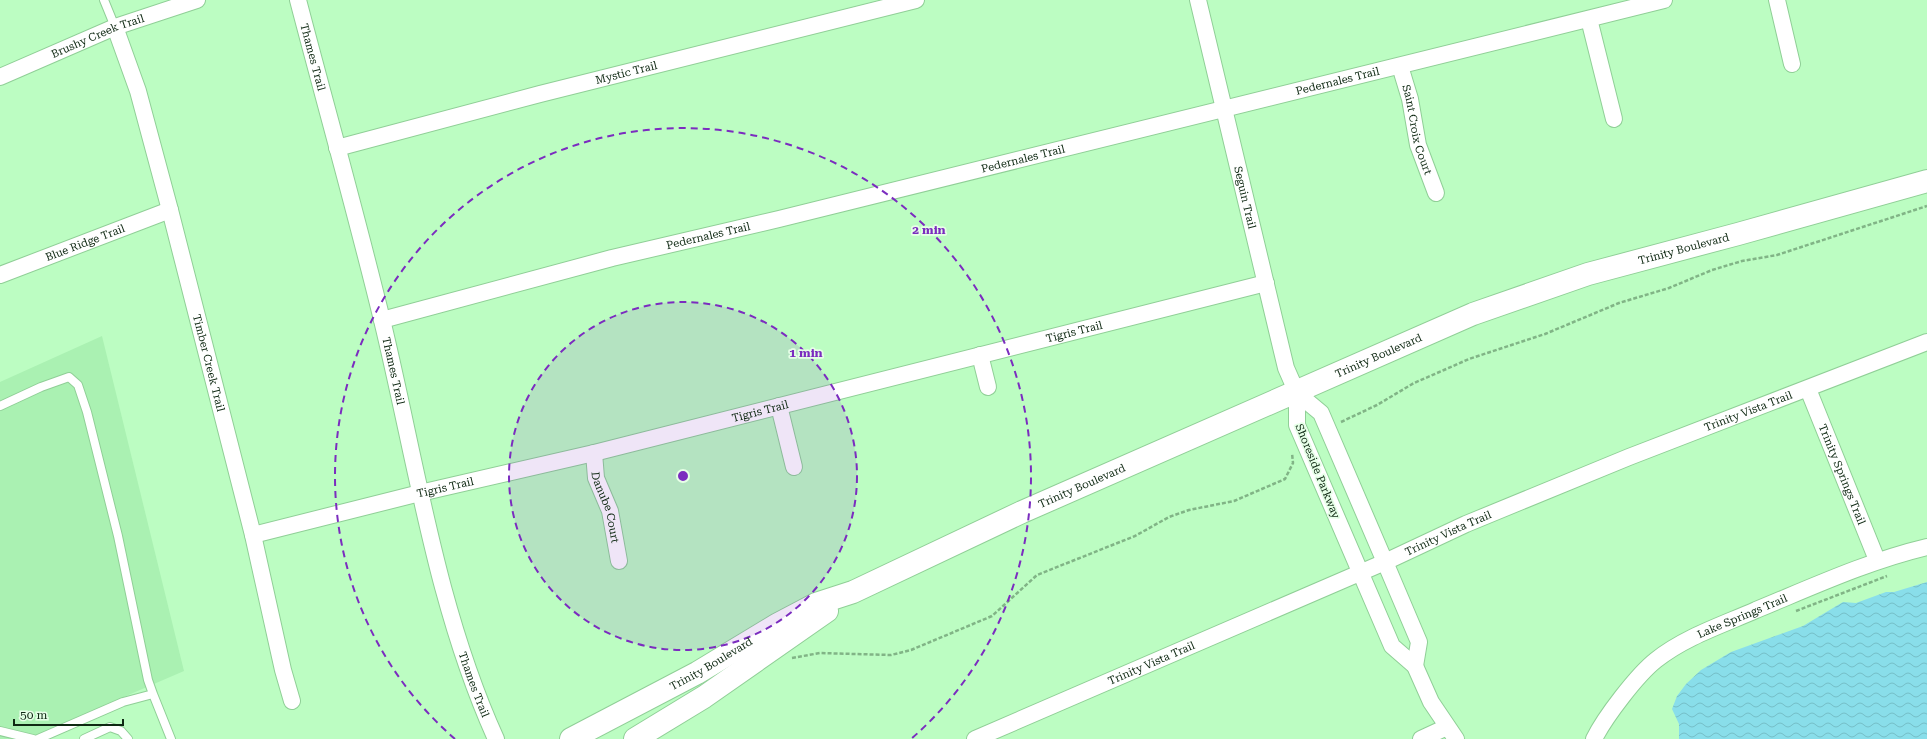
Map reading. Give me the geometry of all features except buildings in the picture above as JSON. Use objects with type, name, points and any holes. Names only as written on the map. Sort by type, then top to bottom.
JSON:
[{"type":"main road","name":"Trinity Boulevard","points":[[571,739],[697,673],[778,624],[816,604],[853,592],[1022,512],[1473,314],[1588,274],[1738,234],[1927,180]]},
{"type":"main road","name":"Trinity Boulevard","points":[[635,739],[704,698],[853,592]]},
{"type":"street","name":"Brushy Creek Trail","points":[[0,77],[115,28],[197,0]]},
{"type":"street","name":"Thames Trail","points":[[298,0],[382,320],[420,493],[460,649],[480,704],[496,739]]},
{"type":"street","name":"Mystic Trail","points":[[336,148],[540,94],[916,0]]},
{"type":"street","name":"Seguin Trail","points":[[1198,0],[1286,368],[1297,392]]},
{"type":"street","name":"Pedernales Trail","points":[[382,320],[612,258],[1400,66],[1664,0]]},
{"type":"street","points":[[1777,0],[1792,64]]},
{"type":"street","points":[[1589,19],[1614,119]]},
{"type":"street","name":"Timber Creek Trail","points":[[115,28],[138,91],[170,210],[253,535],[283,670],[292,701]]},
{"type":"street","name":"Saint Croix Court","points":[[1400,66],[1410,99],[1418,145],[1436,192]]},
{"type":"street","name":"Blue Ridge Trail","points":[[0,275],[170,210]]},
{"type":"street","name":"Tigris Trail","points":[[253,535],[420,493],[594,453],[1266,282]]},
{"type":"street","name":"Trinity Vista Trail","points":[[975,739],[1360,573],[1466,524],[1601,469],[1927,342]]},
{"type":"street","points":[[980,355],[988,387]]},
{"type":"street","name":"Trinity Springs Trail","points":[[1808,389],[1877,560]]},
{"type":"street","points":[[1297,392],[1321,413],[1419,642],[1415,666]]},
{"type":"street","name":"Shoreside Parkway","points":[[1297,392],[1297,425],[1392,646],[1415,666],[1431,702],[1452,733]]},
{"type":"street","points":[[779,406],[794,467]]},
{"type":"street","name":"Danube Court","points":[[594,453],[596,478],[610,511],[619,561]]},
{"type":"street","name":"Lake Springs Trail","points":[[1594,739],[1598,730],[1626,692],[1654,661],[1676,647],[1706,632],[1877,560],[1927,547]]},
{"type":"street","points":[[1421,739],[1452,733]]},
{"type":"lane","points":[[104,0],[115,28]]},
{"type":"lane","points":[[0,406],[41,387],[69,377],[78,385],[87,412],[118,536],[148,680],[171,739]]},
{"type":"lane","points":[[38,739],[123,702],[153,694]]},
{"type":"lane","points":[[84,739],[110,727],[121,731],[128,739]]},
{"type":"lane","points":[[0,731],[33,739]]},
{"type":"path","points":[[1327,428],[1377,405],[1414,383],[1469,359],[1545,334],[1619,303],[1669,288],[1712,270],[1742,261],[1777,254],[1927,206]]},
{"type":"path","points":[[789,659],[820,653],[891,655],[911,650],[967,628],[992,616],[1037,575],[1135,536],[1169,517],[1189,510],[1234,501],[1285,479],[1293,463],[1291,449],[1296,442],[1303,439]]},
{"type":"path","points":[[1792,613],[1893,573]]},
{"type":"shaded area","points":[[102,336],[184,671],[45,731],[42,739],[0,739],[0,382]]},
{"type":"water","points":[[1927,582],[1927,739],[1679,739],[1679,724],[1672,709],[1677,696],[1686,684],[1701,670],[1731,652],[1803,626],[1843,602],[1856,603],[1886,592],[1894,592]]}]
